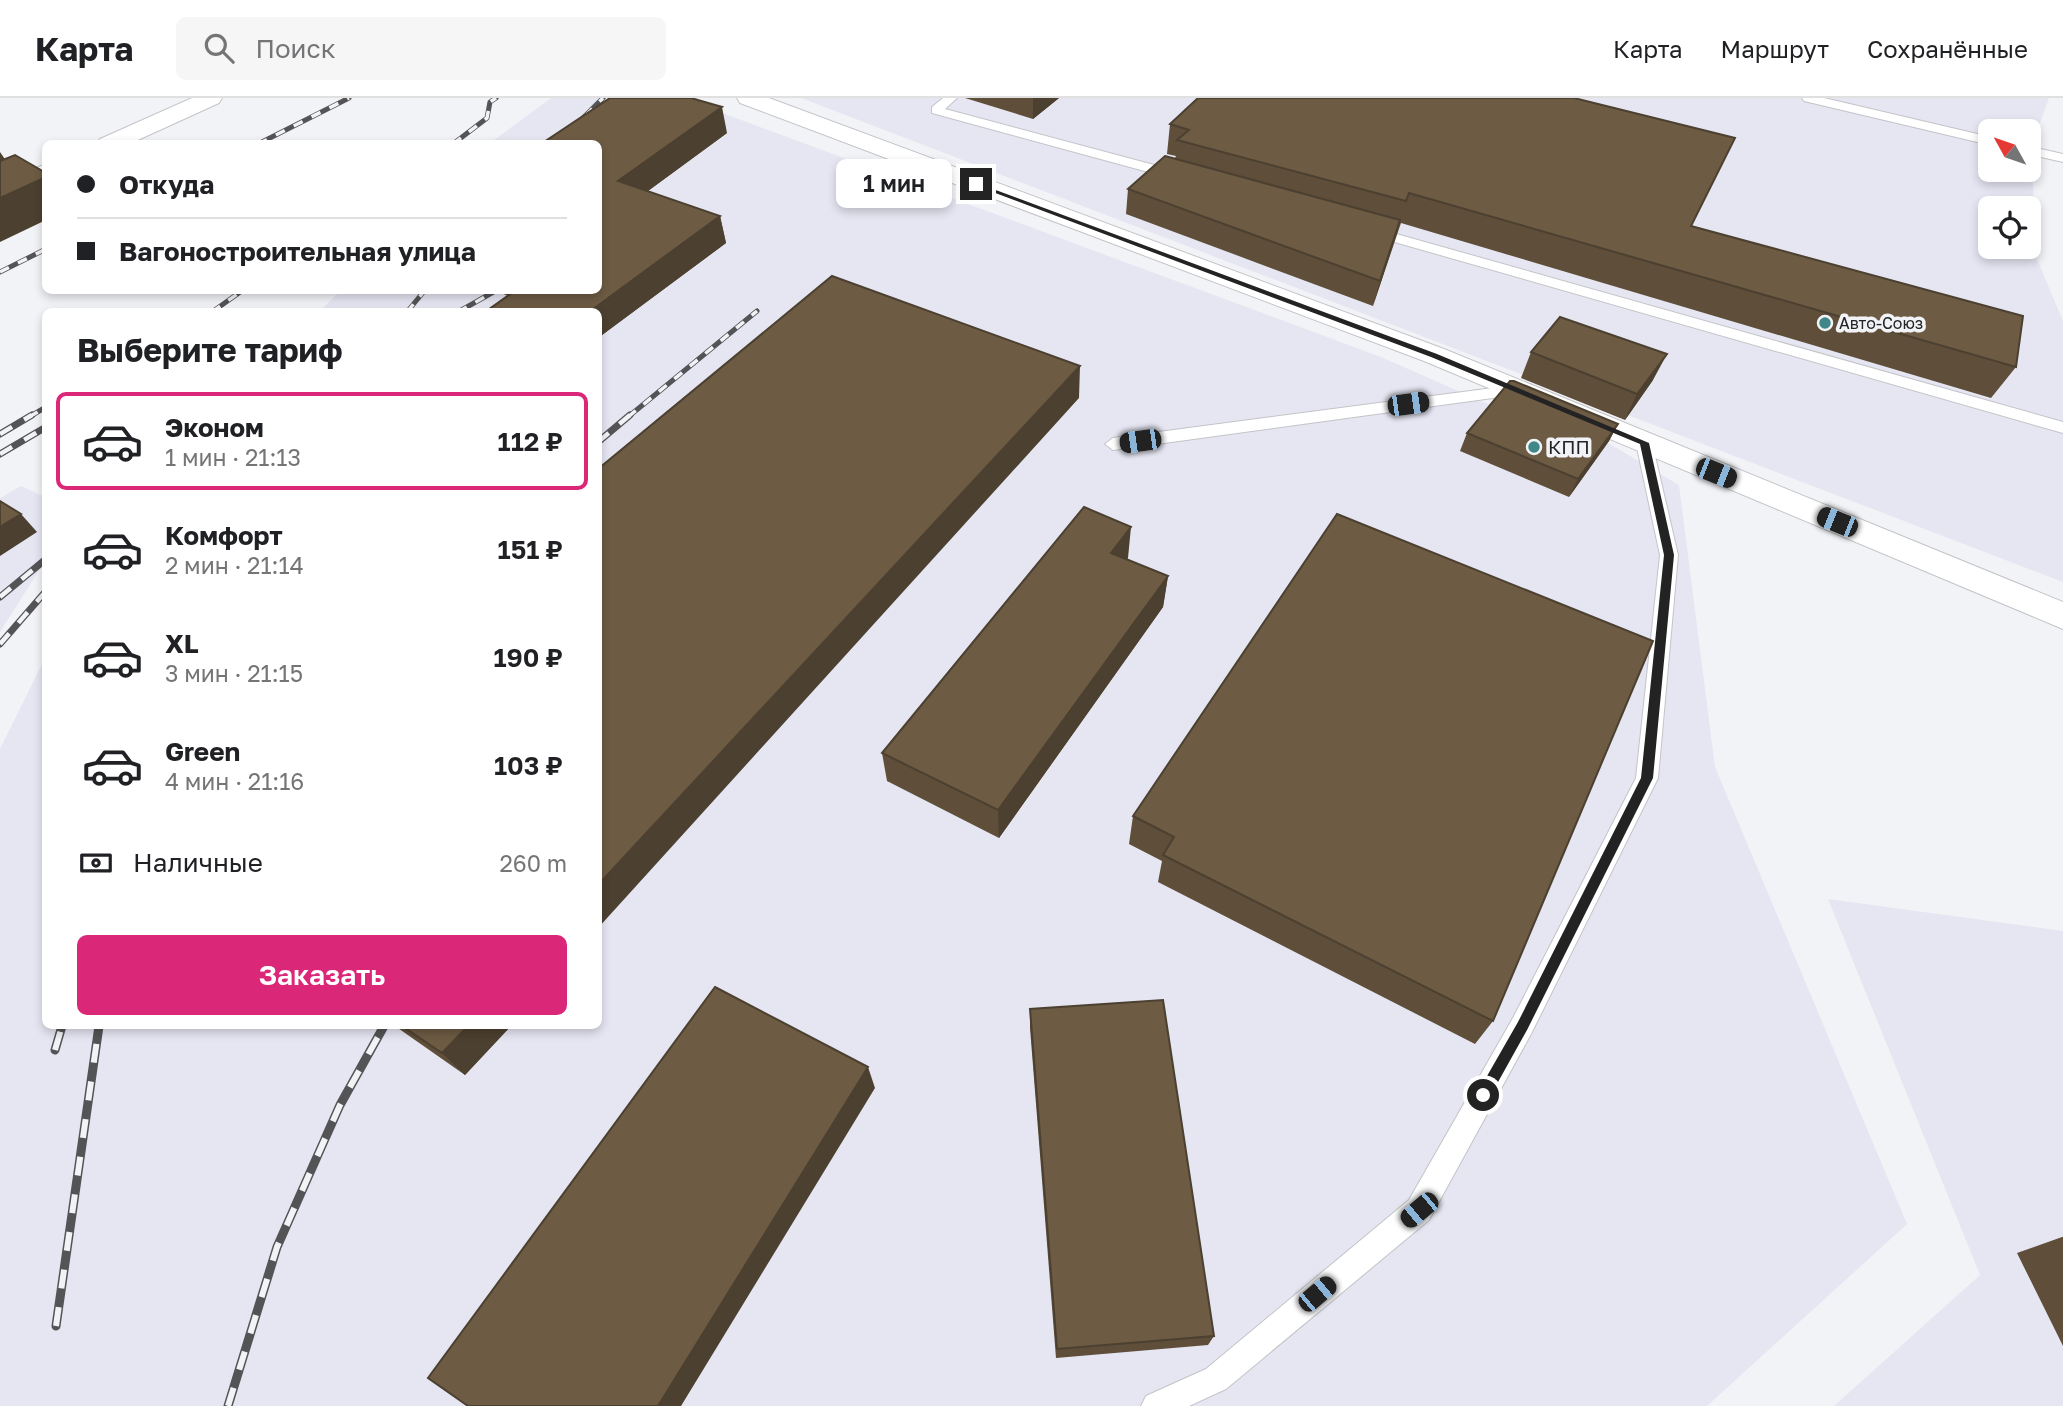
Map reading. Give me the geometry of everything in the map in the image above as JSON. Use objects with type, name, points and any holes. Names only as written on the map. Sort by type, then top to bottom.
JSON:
[{"type":"main road","points":[[117,140],[211,98]]},
{"type":"main road","points":[[748,98],[1434,355],[2063,616]]},
{"type":"main road","points":[[0,192],[42,173]]},
{"type":"lane","points":[[951,98],[936,110],[1187,178]]},
{"type":"lane","points":[[1808,98],[1978,138]]},
{"type":"lane","points":[[2041,153],[2063,158]]},
{"type":"lane","points":[[1348,224],[2063,428]]},
{"type":"lane","points":[[1113,444],[1516,390]]},
{"type":"lane","points":[[1156,1406],[1216,1379],[1419,1210],[1522,1026],[1647,778],[1669,555],[1644,443]]},
{"type":"shaded area","points":[[551,98],[682,98],[1381,357],[1490,405],[1608,443],[1679,485],[1715,767],[1907,1224],[1707,1406],[0,1406],[0,749],[42,664],[42,1029],[602,1029],[602,308],[323,308],[337,294],[602,294],[602,140],[494,140]]},
{"type":"shaded area","points":[[801,98],[2049,98],[2041,120],[1978,119],[1978,182],[2033,182],[2034,196],[1978,196],[1978,259],[2037,259],[2063,321],[2063,582]]},
{"type":"shaded area","points":[[21,486],[42,496],[42,566],[0,632],[0,498]]},
{"type":"shaded area","points":[[1828,899],[2063,931],[2063,1406],[1834,1406],[1980,1275]]},
{"type":"building","points":[[610,98],[691,98],[722,107],[618,181],[720,216],[594,308],[491,308],[510,294],[602,294],[602,140],[547,140]]},
{"type":"building","points":[[1198,98],[1574,98],[1735,138],[1691,226],[2023,316],[2016,367],[1409,193],[1406,201],[1177,140],[1189,130],[1170,124]]},
{"type":"building","points":[[15,155],[42,171],[42,179],[0,198],[0,161]]},
{"type":"building","points":[[1165,156],[1400,220],[1380,281],[1128,189]]},
{"type":"building","points":[[832,276],[1080,366],[602,881],[602,466]]},
{"type":"building","points":[[1560,317],[1667,354],[1637,394],[1531,352]]},
{"type":"building","name":"КПП","points":[[1510,381],[1618,424],[1578,479],[1467,433]]},
{"type":"building","points":[[0,501],[21,514],[0,527]]},
{"type":"building","points":[[1084,507],[1131,527],[1111,553],[1168,576],[998,810],[882,753]]},
{"type":"building","points":[[1337,514],[1653,641],[1493,1021],[1163,855],[1174,837],[1133,816]]},
{"type":"building","points":[[715,987],[868,1067],[658,1406],[468,1406],[428,1378]]},
{"type":"building","points":[[1163,1000],[1214,1336],[1057,1349],[1030,1009]]},
{"type":"building","points":[[406,1029],[465,1029],[442,1053]]},
{"type":"railway","points":[[266,140],[349,98]]},
{"type":"railway","points":[[458,140],[487,118],[490,102],[496,98]]},
{"type":"railway","points":[[561,140],[603,98]]},
{"type":"railway","points":[[0,272],[42,251]]},
{"type":"railway","points":[[218,308],[237,294]]},
{"type":"railway","points":[[410,308],[422,294]]},
{"type":"railway","points":[[465,308],[490,294]]},
{"type":"railway","points":[[628,417],[757,311]]},
{"type":"railway","points":[[29,417],[42,409]]},
{"type":"railway","points":[[0,434],[32,415]]},
{"type":"railway","points":[[602,439],[630,415]]},
{"type":"railway","points":[[0,454],[42,429]]},
{"type":"railway","points":[[0,597],[42,562]]},
{"type":"railway","points":[[0,644],[42,596]]},
{"type":"railway","points":[[55,1050],[61,1029]]},
{"type":"railway","points":[[56,1326],[99,1029]]},
{"type":"railway","points":[[228,1406],[277,1247],[340,1105],[382,1029]]},
{"type":"place","name":"Авто-Союз","points":[[1825,323]]},
{"type":"place","name":"КПП","points":[[1534,447]]},
{"type":"route","points":[[976,184],[1434,355],[1644,443],[1669,555],[1647,778],[1522,1026],[1483,1095]]}]
